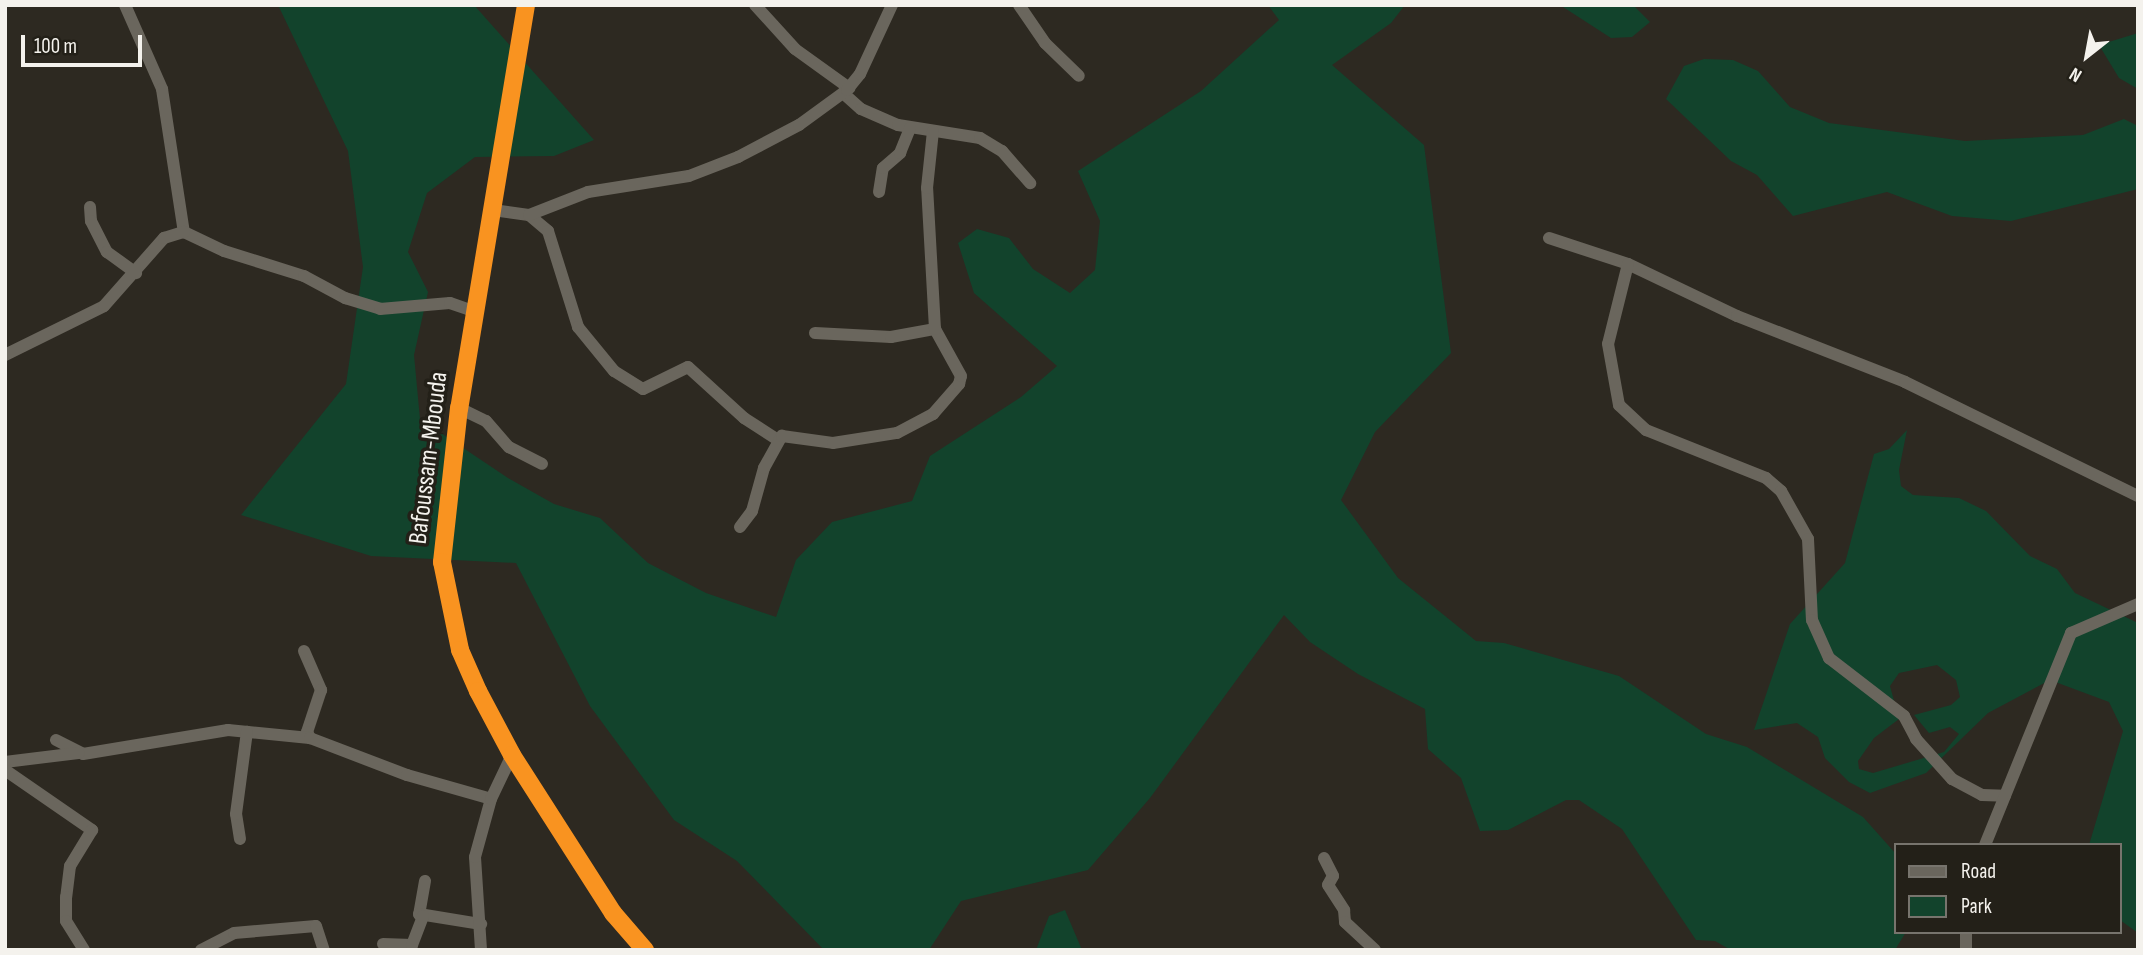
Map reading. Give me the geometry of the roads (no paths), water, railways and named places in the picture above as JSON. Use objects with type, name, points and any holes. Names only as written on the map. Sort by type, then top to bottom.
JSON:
[{"type":"highway","name":"Bafoussam-Mbouda","points":[[526,5],[477,320],[459,408],[442,562],[460,650],[512,755],[613,913],[645,950]]},
{"type":"street","points":[[125,5],[162,89],[184,232]]},
{"type":"street","points":[[755,5],[795,49],[846,90],[861,109],[910,128],[980,138],[1002,151],[1030,183]]},
{"type":"street","points":[[529,215],[589,192],[676,180],[738,157],[799,125],[846,90],[866,64],[892,5]]},
{"type":"street","points":[[1019,5],[1045,43],[1079,76]]},
{"type":"street","points":[[878,192],[883,169],[900,153],[910,128]]},
{"type":"street","points":[[740,527],[752,511],[764,468],[778,440],[789,435],[833,443],[897,433],[923,421],[961,380],[935,329],[927,188],[933,131]]},
{"type":"street","points":[[90,207],[99,241],[136,273]]},
{"type":"street","points":[[493,209],[529,215],[541,223],[554,241],[578,327],[605,363],[643,389],[688,367],[744,418],[778,440]]},
{"type":"street","points":[[5,355],[104,306],[136,273],[164,238],[184,232],[224,250],[304,276],[345,298],[380,309],[450,303],[470,310],[477,320]]},
{"type":"street","points":[[1549,239],[1628,264],[1737,316],[1905,382],[2138,496]]},
{"type":"street","points":[[1628,264],[1608,344],[1619,405],[1646,430],[1766,478],[1781,491],[1808,538],[1812,620],[1829,657],[1904,716],[1916,738],[1952,779],[1982,795],[2004,796]]},
{"type":"street","points":[[815,333],[891,337],[935,329]]},
{"type":"street","points":[[459,408],[486,421],[509,447],[542,464]]},
{"type":"street","points":[[1986,843],[2071,633],[2138,604]]},
{"type":"street","points":[[304,651],[321,690],[307,732],[310,738]]},
{"type":"street","points":[[5,762],[228,730],[310,738],[407,775],[491,799]]},
{"type":"street","points":[[240,839],[236,814],[247,732]]},
{"type":"street","points":[[56,740],[78,753]]},
{"type":"street","points":[[481,950],[475,857],[491,799],[512,755]]},
{"type":"street","points":[[5,770],[92,830],[70,866],[66,897],[66,921],[84,950]]},
{"type":"street","points":[[1324,858],[1333,876],[1328,885],[1344,910],[1345,922],[1375,950]]},
{"type":"street","points":[[425,881],[418,909],[423,916],[481,924]]},
{"type":"street","points":[[383,944],[412,945],[423,916]]},
{"type":"street","points":[[201,950],[234,933],[316,926],[324,950]]}]
